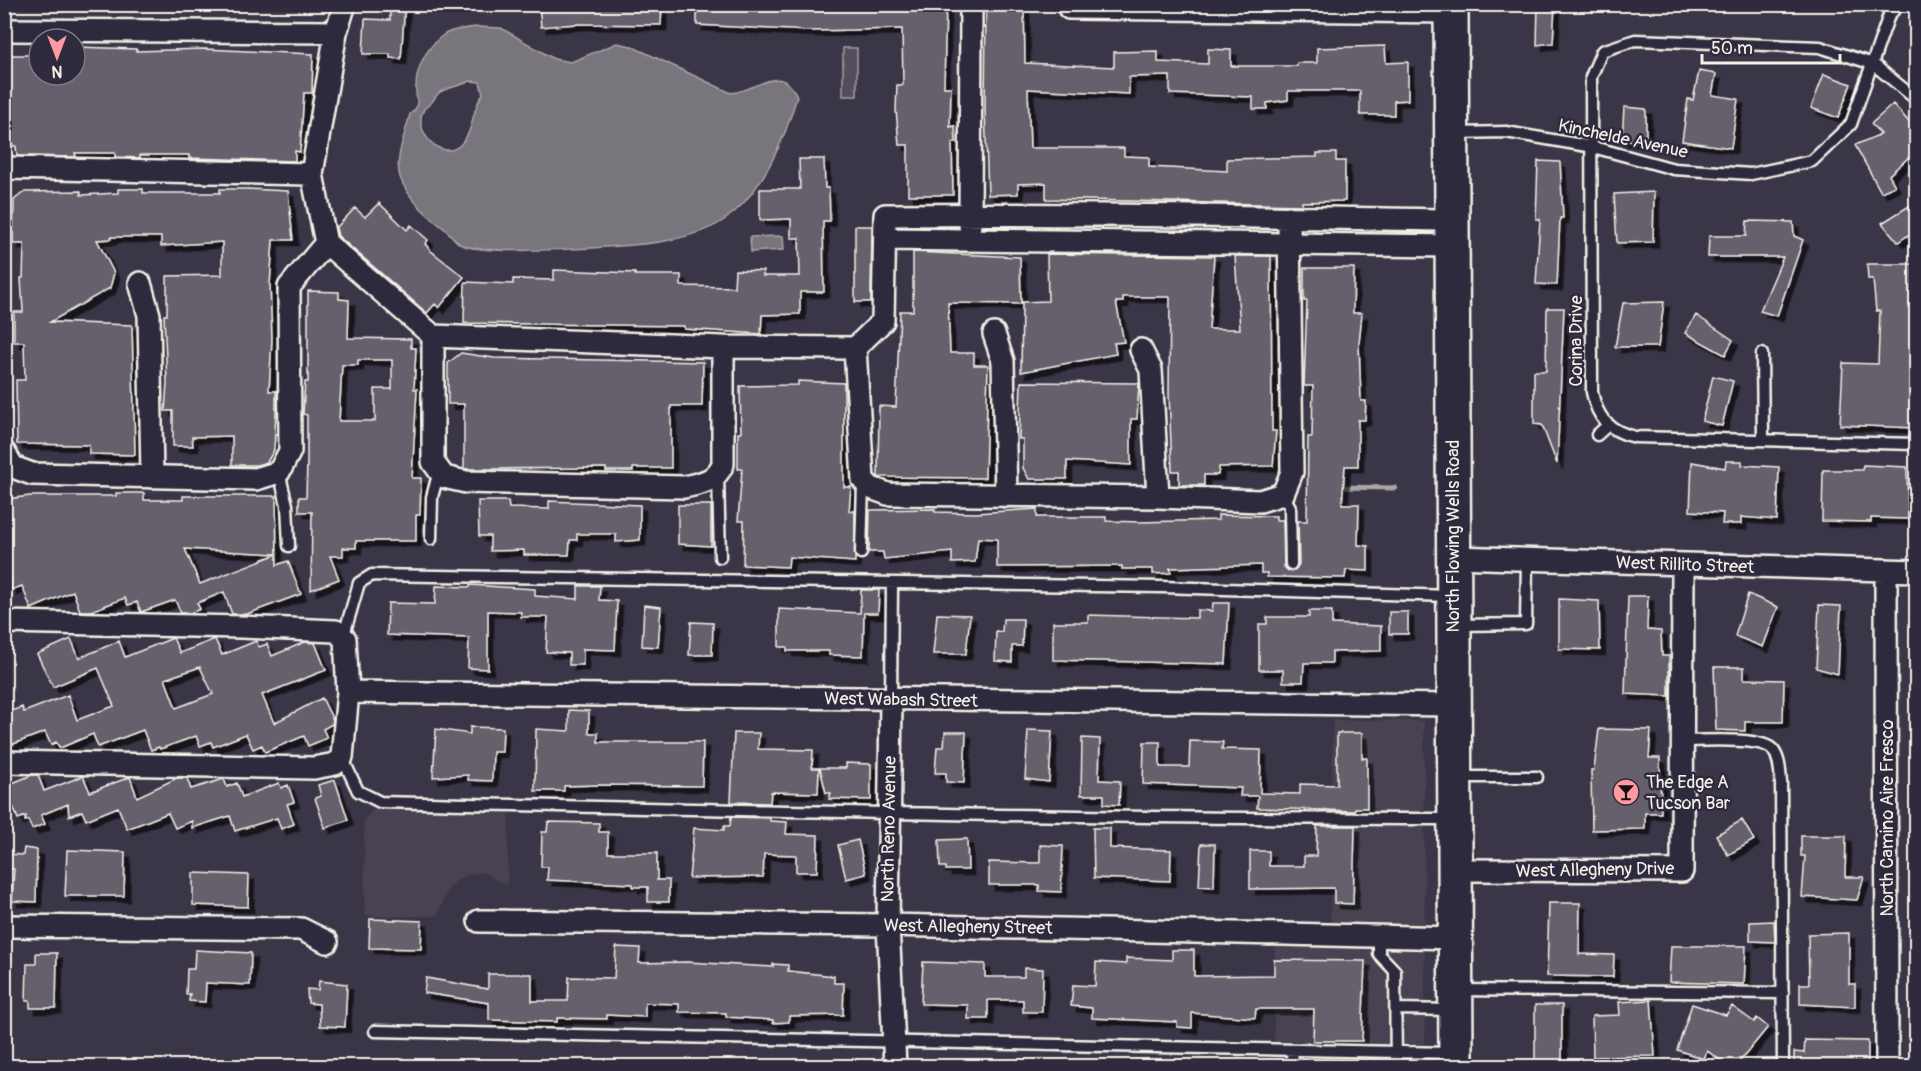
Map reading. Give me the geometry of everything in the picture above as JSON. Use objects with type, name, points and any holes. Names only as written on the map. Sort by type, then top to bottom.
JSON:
[{"type":"main road","name":"North Flowing Wells Road","points":[[1451,8],[1456,1060]]},
{"type":"street","points":[[345,4],[336,32],[312,174],[326,243],[433,336],[723,347],[855,348],[883,321],[885,215],[970,214],[1075,228],[1180,229],[1290,243],[1452,233]]},
{"type":"street","points":[[970,240],[971,4]]},
{"type":"street","points":[[1069,8],[1451,8]]},
{"type":"street","points":[[4,30],[336,32]]},
{"type":"street","points":[[4,168],[312,174]]},
{"type":"street","points":[[1180,229],[1289,217],[1452,233]]},
{"type":"street","points":[[855,348],[863,480],[871,488],[888,494],[1158,497],[1260,501],[1283,494],[1292,472],[1289,217]]},
{"type":"street","points":[[885,239],[970,240],[1075,228]]},
{"type":"street","points":[[4,452],[13,467],[32,474],[256,479],[279,472],[290,451],[289,288],[326,243]]},
{"type":"street","points":[[140,283],[149,315],[152,477]]},
{"type":"street","points":[[994,334],[1003,361],[1006,496]]},
{"type":"street","points":[[433,336],[433,462],[444,477],[466,482],[673,487],[693,485],[718,476],[723,464],[723,347]]},
{"type":"street","points":[[1141,350],[1151,370],[1158,497]]},
{"type":"street","name":"West Rillito Street","points":[[1454,557],[1917,571]]},
{"type":"street","name":"West Allegheny Drive","points":[[1456,870],[1682,871],[1683,564]]},
{"type":"street","name":"North Camino Aire Fresco","points":[[1886,570],[1887,1066]]},
{"type":"street","points":[[4,622],[336,631],[344,638],[348,692],[342,757],[335,764],[314,768],[4,762]]},
{"type":"street","name":"West Wabash Street","points":[[348,692],[1454,705]]},
{"type":"street","name":"North Reno Avenue","points":[[891,700],[888,925],[895,1066]]},
{"type":"street","name":"West Allegheny Street","points":[[479,921],[888,925],[1456,939]]},
{"type":"street","points":[[4,926],[301,929],[327,942]]},
{"type":"lane","points":[[1900,4],[1889,15],[1873,64],[1917,99]]},
{"type":"lane","name":"Corina Drive","points":[[1608,425],[1599,415],[1592,392],[1591,77],[1602,51],[1635,40],[1820,46],[1873,64]]},
{"type":"lane","name":"Kinchelde Avenue","points":[[1452,133],[1506,132],[1593,147],[1674,169],[1751,174],[1812,161],[1851,124],[1873,64]]},
{"type":"lane","points":[[1762,354],[1763,438]]},
{"type":"lane","points":[[1597,435],[1608,425],[1623,434],[1635,437],[1763,438],[1917,444]]},
{"type":"lane","points":[[431,539],[432,497],[439,470]]},
{"type":"lane","points":[[279,472],[287,505],[289,546]]},
{"type":"lane","points":[[718,476],[720,557]]},
{"type":"lane","points":[[861,553],[863,480]]},
{"type":"lane","points":[[1283,494],[1290,507],[1292,564]]},
{"type":"lane","points":[[344,638],[359,584],[372,575],[892,583],[1454,610],[1526,624],[1527,560]]},
{"type":"lane","points":[[891,700],[892,583]]},
{"type":"lane","points":[[1682,741],[1758,742],[1772,748],[1777,756],[1781,782],[1783,1066]]},
{"type":"lane","points":[[342,757],[358,791],[380,802],[1321,820],[1455,819]]},
{"type":"lane","points":[[1455,777],[1537,777]]},
{"type":"lane","points":[[1379,938],[1379,954],[1395,971],[1396,1066]]},
{"type":"lane","points":[[1396,1009],[1456,1000],[1783,993]]},
{"type":"lane","points":[[375,1031],[1293,1050],[1396,1053],[1456,1060]]},
{"type":"lane","points":[[1293,1050],[1293,1066]]},
{"type":"shaded area","points":[[478,27],[501,28],[554,59],[571,62],[617,43],[631,46],[731,93],[776,79],[783,80],[797,96],[780,145],[762,178],[741,206],[714,226],[698,233],[673,239],[623,246],[559,250],[474,248],[458,243],[414,200],[400,177],[398,162],[410,114],[417,106],[417,75],[426,53],[445,34],[454,30]],"holes":[[[470,81],[480,82],[483,94],[476,106],[469,132],[461,144],[453,149],[445,150],[430,142],[422,126],[421,117],[424,109],[444,90]]]},
{"type":"shaded area","points":[[843,48],[857,48],[857,96],[843,96]]},
{"type":"shaded area","points":[[783,236],[784,250],[751,252],[750,237]]},
{"type":"shaded area","points":[[1333,720],[1424,721],[1425,1066],[1302,1066],[1302,1041],[1274,1041],[1275,945],[1330,947]]},
{"type":"shaded area","points":[[375,809],[509,812],[507,885],[482,872],[463,876],[448,889],[437,916],[365,916],[364,819]]},
{"type":"building","points":[[390,4],[405,4],[401,59],[390,58],[390,54],[363,54],[365,19],[390,20]]},
{"type":"building","points":[[539,4],[662,4],[661,25],[576,24],[541,27]]},
{"type":"building","points":[[697,4],[946,4],[944,87],[951,87],[950,127],[955,126],[956,142],[952,143],[953,195],[908,195],[908,145],[899,145],[896,109],[897,85],[903,85],[902,29],[810,31],[697,25]]},
{"type":"building","points":[[986,4],[1024,4],[1025,63],[1114,67],[1114,52],[1158,51],[1158,62],[1208,64],[1208,49],[1231,50],[1231,66],[1297,66],[1297,63],[1317,63],[1317,48],[1385,46],[1386,63],[1408,62],[1408,100],[1394,101],[1394,115],[1360,115],[1360,91],[1288,91],[1288,100],[1267,103],[1267,109],[1253,109],[1253,97],[1170,94],[1170,76],[1129,77],[1129,94],[1028,89],[1030,148],[1124,148],[1124,156],[1149,157],[1149,167],[1227,171],[1227,159],[1317,157],[1317,153],[1336,153],[1336,161],[1345,161],[1345,201],[1302,202],[1302,205],[1046,199],[1046,183],[1018,184],[1018,194],[988,195],[985,110]]},
{"type":"building","points":[[1538,4],[1555,4],[1553,43],[1537,45]]},
{"type":"building","points":[[87,47],[136,49],[136,51],[204,49],[313,54],[312,93],[304,93],[300,152],[295,151],[295,161],[189,158],[189,155],[115,157],[115,153],[75,153],[76,157],[17,156],[16,146],[10,146],[8,55],[27,55],[27,87],[87,87]]},
{"type":"building","points":[[1699,71],[1716,74],[1712,95],[1738,99],[1731,148],[1682,141],[1688,99],[1693,100]]},
{"type":"building","points":[[1824,74],[1851,84],[1838,118],[1811,108]]},
{"type":"building","points":[[1893,104],[1917,131],[1917,150],[1889,175],[1895,186],[1881,192],[1855,145],[1881,134],[1871,124]]},
{"type":"building","points":[[1624,107],[1646,109],[1646,142],[1622,140]]},
{"type":"building","points":[[799,159],[824,159],[825,188],[829,188],[830,221],[823,221],[824,292],[800,292],[800,314],[762,315],[761,334],[684,329],[684,326],[464,323],[465,282],[513,284],[513,279],[554,280],[554,270],[635,273],[635,275],[681,275],[681,286],[734,287],[735,270],[763,271],[763,276],[800,276],[799,238],[791,238],[791,219],[760,220],[760,189],[800,189]]},
{"type":"building","points":[[1538,161],[1560,162],[1563,218],[1560,218],[1557,285],[1536,284],[1540,219],[1536,219]]},
{"type":"building","points":[[118,189],[143,189],[143,193],[220,193],[220,189],[288,191],[293,240],[273,240],[270,285],[272,339],[269,391],[276,391],[276,411],[274,450],[267,462],[257,465],[232,465],[232,436],[192,437],[193,446],[173,446],[173,411],[165,411],[167,382],[164,315],[167,315],[167,276],[222,275],[222,242],[161,246],[161,237],[111,237],[111,239],[97,240],[114,273],[110,288],[50,322],[132,325],[135,455],[89,454],[89,445],[17,444],[16,380],[25,380],[24,342],[14,342],[14,312],[23,312],[21,278],[23,278],[24,244],[13,244],[14,200],[24,192],[81,191],[81,195],[118,193]]},
{"type":"building","points":[[1654,192],[1653,242],[1617,243],[1614,194]]},
{"type":"building","points":[[1917,201],[1917,229],[1898,242],[1882,223]]},
{"type":"building","points":[[379,203],[407,230],[411,225],[428,240],[425,244],[431,251],[464,277],[439,308],[435,304],[427,313],[338,236],[336,228],[355,208],[365,217]]},
{"type":"building","points":[[1747,221],[1793,222],[1794,236],[1803,240],[1777,316],[1760,311],[1783,257],[1708,257],[1709,236],[1746,236]]},
{"type":"building","points":[[855,226],[872,226],[871,302],[855,302]]},
{"type":"building","points":[[913,252],[1020,257],[1021,304],[948,303],[950,353],[974,353],[974,365],[988,365],[985,478],[878,477],[879,406],[896,407],[900,311],[913,311]]},
{"type":"building","points":[[1047,254],[1214,256],[1209,329],[1240,329],[1235,256],[1271,256],[1272,431],[1276,431],[1273,466],[1219,467],[1218,475],[1204,475],[1204,485],[1179,485],[1179,471],[1172,471],[1169,393],[1170,297],[1123,297],[1123,302],[1116,302],[1124,342],[1114,343],[1116,354],[1021,372],[1022,302],[1048,301]]},
{"type":"building","points":[[1867,264],[1917,264],[1917,428],[1840,425],[1843,363],[1878,364],[1880,311],[1876,311],[1873,279],[1868,279]]},
{"type":"building","points":[[1304,268],[1354,268],[1353,313],[1362,313],[1359,343],[1361,401],[1366,401],[1365,420],[1358,420],[1358,466],[1345,466],[1342,504],[1359,504],[1358,545],[1368,546],[1368,571],[1346,570],[1345,578],[1267,577],[1267,573],[1261,573],[1261,565],[1170,568],[1171,573],[1153,574],[1153,569],[1122,569],[1122,566],[997,567],[997,539],[978,538],[975,562],[952,563],[952,552],[884,559],[883,552],[869,552],[870,510],[935,509],[935,512],[976,513],[1037,509],[1037,517],[1106,517],[1106,521],[1140,522],[1218,520],[1218,515],[1276,516],[1276,520],[1283,520],[1284,567],[1288,571],[1295,570],[1299,564],[1298,521],[1307,521],[1308,437],[1312,437],[1313,386],[1304,386],[1307,301],[1304,301]]},
{"type":"building","points":[[308,291],[339,292],[339,299],[349,300],[348,338],[411,339],[411,348],[416,348],[414,389],[417,389],[412,478],[421,478],[420,515],[416,515],[416,541],[356,541],[356,548],[343,548],[343,556],[330,556],[339,579],[311,590],[312,512],[299,512],[299,497],[306,497],[307,415],[303,414],[305,382],[308,382]],"holes":[[[358,360],[392,360],[392,389],[375,389],[375,421],[339,421],[342,365],[358,365]]]},
{"type":"building","points":[[1664,302],[1658,347],[1615,347],[1623,303]]},
{"type":"building","points":[[1547,308],[1564,308],[1557,464],[1542,425],[1534,424],[1534,371],[1546,371]]},
{"type":"building","points":[[1696,315],[1733,340],[1725,355],[1685,333]]},
{"type":"building","points":[[461,353],[494,358],[703,362],[702,406],[671,406],[671,468],[633,468],[633,471],[606,471],[606,468],[464,469],[464,404],[448,404],[448,363]]},
{"type":"building","points":[[1713,376],[1733,381],[1722,426],[1702,421]]},
{"type":"building","points":[[798,381],[844,383],[844,487],[851,487],[849,511],[855,511],[855,562],[789,557],[788,567],[743,565],[744,521],[738,521],[742,469],[738,469],[738,433],[741,433],[740,386],[798,385]]},
{"type":"building","points":[[1021,382],[1139,383],[1137,419],[1131,419],[1131,465],[1067,461],[1067,479],[1029,479],[1023,468],[1023,439],[1019,439]]},
{"type":"building","points":[[1726,461],[1742,461],[1742,465],[1779,467],[1777,520],[1741,517],[1741,524],[1722,524],[1723,513],[1690,511],[1692,462],[1725,468]]},
{"type":"building","points":[[1863,465],[1907,467],[1908,519],[1871,518],[1871,522],[1822,521],[1823,470],[1862,470]]},
{"type":"building","points":[[116,493],[144,493],[144,500],[183,500],[183,496],[276,496],[277,554],[277,565],[288,561],[301,594],[247,614],[232,614],[224,592],[197,603],[200,609],[190,613],[181,613],[175,600],[141,612],[137,602],[128,605],[125,598],[91,611],[80,611],[73,591],[31,609],[22,586],[11,590],[7,499],[30,496],[116,496]],"holes":[[[185,549],[277,554],[200,584]]]},
{"type":"building","points":[[478,501],[508,501],[509,508],[549,509],[549,501],[640,505],[640,540],[616,542],[616,534],[577,534],[577,540],[570,540],[569,555],[524,555],[524,550],[490,551],[490,536],[479,536]]},
{"type":"building","points":[[678,505],[711,505],[711,546],[678,544]]},
{"type":"building","points":[[470,585],[535,589],[535,596],[578,599],[578,586],[600,586],[599,600],[617,601],[615,650],[583,649],[583,665],[569,665],[569,653],[546,652],[548,617],[521,617],[521,612],[488,611],[488,669],[468,668],[469,638],[387,635],[388,603],[435,604],[436,586],[470,587]]},
{"type":"building","points":[[861,590],[879,590],[878,613],[864,613],[863,656],[829,655],[829,651],[787,651],[787,647],[779,647],[779,609],[860,613]]},
{"type":"building","points":[[1748,594],[1778,607],[1763,647],[1735,636]]},
{"type":"building","points":[[1628,596],[1648,596],[1647,630],[1661,631],[1662,656],[1669,656],[1669,696],[1625,694]]},
{"type":"building","points":[[1559,599],[1599,601],[1600,650],[1559,649]]},
{"type":"building","points":[[1213,603],[1229,603],[1226,664],[1053,660],[1053,622],[1088,622],[1088,615],[1197,618],[1197,610],[1212,611]]},
{"type":"building","points":[[644,605],[661,607],[658,647],[642,646]]},
{"type":"building","points":[[1819,605],[1841,606],[1838,674],[1816,668]]},
{"type":"building","points":[[1309,611],[1332,611],[1332,624],[1381,626],[1381,651],[1332,652],[1332,663],[1304,663],[1303,682],[1283,682],[1283,670],[1259,670],[1259,624],[1267,624],[1267,617],[1309,617]]},
{"type":"building","points":[[1389,612],[1408,612],[1408,634],[1389,634]]},
{"type":"building","points":[[937,614],[970,615],[966,654],[933,654]]},
{"type":"building","points":[[1003,619],[1023,619],[1022,646],[1012,646],[1012,662],[995,661],[996,631],[1002,632]]},
{"type":"building","points":[[691,622],[713,623],[712,655],[689,655]]},
{"type":"building","points":[[173,638],[180,653],[215,639],[222,655],[256,641],[259,647],[267,644],[272,656],[305,642],[315,643],[326,670],[262,695],[274,723],[322,698],[333,720],[332,724],[323,729],[327,738],[308,746],[304,736],[265,752],[262,745],[253,749],[246,734],[213,747],[211,742],[200,746],[196,736],[151,750],[143,730],[98,747],[93,734],[60,748],[56,742],[51,745],[45,732],[8,746],[4,736],[4,714],[22,707],[24,712],[68,695],[77,720],[114,706],[98,668],[53,687],[37,654],[71,639],[79,658],[119,641],[125,657]],"holes":[[[200,667],[213,694],[176,708],[165,679]]]},
{"type":"building","points":[[1714,667],[1744,667],[1744,679],[1784,680],[1783,722],[1745,722],[1745,731],[1716,730]]},
{"type":"building","points":[[569,710],[589,711],[589,733],[598,733],[598,742],[703,742],[702,786],[564,786],[564,791],[535,791],[536,729],[569,731]]},
{"type":"building","points":[[470,727],[503,728],[502,752],[493,752],[492,781],[468,780],[468,775],[433,777],[436,729],[470,734]]},
{"type":"building","name":"The Edge A Tucson Bar","points":[[1599,729],[1651,730],[1649,758],[1660,758],[1661,813],[1645,813],[1645,829],[1592,830],[1591,770],[1594,770]]},
{"type":"building","points":[[1028,730],[1052,731],[1049,782],[1025,779]]},
{"type":"building","points":[[945,732],[966,732],[964,783],[946,782],[946,773],[935,773],[937,747],[944,747]]},
{"type":"building","points":[[734,733],[759,733],[758,749],[813,750],[812,768],[819,768],[818,793],[771,792],[770,803],[731,802]]},
{"type":"building","points":[[1337,733],[1362,733],[1362,758],[1367,758],[1367,808],[1355,808],[1355,811],[1257,808],[1258,796],[1240,796],[1241,788],[1143,784],[1144,742],[1160,742],[1160,767],[1189,767],[1190,741],[1223,742],[1222,749],[1261,750],[1260,793],[1300,794],[1300,784],[1337,785]]},
{"type":"building","points":[[1082,738],[1100,739],[1099,780],[1120,781],[1119,805],[1104,804],[1104,795],[1081,795]]},
{"type":"building","points":[[846,763],[871,764],[871,800],[829,799],[831,793],[826,793],[820,768],[846,768]]},
{"type":"building","points":[[32,775],[38,775],[44,791],[83,776],[90,792],[130,777],[137,797],[177,778],[187,778],[191,789],[224,779],[227,787],[237,783],[242,797],[279,783],[281,788],[288,785],[294,802],[287,804],[294,824],[281,829],[277,818],[235,831],[230,816],[192,828],[192,821],[175,828],[168,813],[127,829],[118,807],[86,820],[82,811],[69,816],[68,804],[41,815],[45,824],[32,829],[28,820],[25,821],[26,816],[18,819],[5,786]]},
{"type":"building","points":[[335,780],[348,820],[325,828],[315,798],[321,796],[318,785]]},
{"type":"building","points":[[731,817],[770,818],[770,821],[787,822],[786,834],[818,835],[817,872],[796,872],[796,855],[764,854],[763,877],[689,878],[694,828],[724,830],[724,826],[730,826]]},
{"type":"building","points":[[1742,820],[1754,840],[1728,855],[1716,835]]},
{"type":"building","points":[[548,822],[599,823],[599,832],[608,832],[608,853],[657,853],[657,880],[669,880],[669,902],[648,902],[648,887],[633,887],[633,884],[547,880],[548,867],[541,867],[542,832],[547,832]]},
{"type":"building","points":[[1317,826],[1355,826],[1353,904],[1334,903],[1334,888],[1250,889],[1250,851],[1269,851],[1269,866],[1304,866],[1304,856],[1316,856]]},
{"type":"building","points":[[1093,828],[1110,828],[1110,848],[1171,850],[1170,881],[1094,878]]},
{"type":"building","points":[[1801,836],[1846,836],[1845,877],[1864,877],[1857,900],[1802,897],[1805,856],[1801,856]]},
{"type":"building","points":[[967,839],[968,870],[946,870],[946,867],[940,867],[939,840]]},
{"type":"building","points":[[858,840],[866,874],[846,879],[838,845]]},
{"type":"building","points":[[1201,844],[1215,844],[1214,887],[1199,886]]},
{"type":"building","points":[[1040,845],[1063,846],[1061,892],[1039,891],[1039,885],[989,885],[989,862],[1040,863]]},
{"type":"building","points":[[24,848],[37,850],[36,902],[12,901],[14,869],[4,869],[4,854],[23,855]]},
{"type":"building","points":[[67,850],[125,852],[124,896],[65,896]]},
{"type":"building","points":[[193,873],[249,875],[248,907],[193,905]]},
{"type":"building","points":[[1549,903],[1580,903],[1579,954],[1614,955],[1613,977],[1547,976]]},
{"type":"building","points":[[370,919],[422,921],[421,949],[369,948]]},
{"type":"building","points":[[1774,921],[1775,942],[1750,941],[1750,922]]},
{"type":"building","points":[[1849,933],[1849,984],[1855,984],[1855,1007],[1800,1004],[1800,984],[1809,984],[1808,934]]},
{"type":"building","points":[[1671,946],[1746,946],[1744,984],[1669,982]]},
{"type":"building","points":[[616,947],[640,948],[639,963],[688,962],[773,967],[773,964],[788,965],[788,971],[834,976],[834,983],[844,983],[843,1015],[789,1016],[789,1022],[773,1023],[773,1020],[726,1017],[726,1013],[679,1012],[679,1004],[645,1003],[645,1017],[607,1015],[607,1019],[557,1018],[557,1022],[489,1020],[489,1003],[424,993],[426,978],[488,989],[488,974],[532,974],[532,1001],[568,1001],[569,977],[614,978]]},
{"type":"building","points":[[195,950],[251,953],[250,985],[206,983],[205,1002],[189,1001],[190,994],[186,994],[187,969],[194,969]]},
{"type":"building","points":[[1172,950],[1194,950],[1194,976],[1274,975],[1274,960],[1365,961],[1362,1041],[1313,1041],[1314,1009],[1256,1009],[1255,1018],[1192,1013],[1192,1028],[1177,1027],[1177,1022],[1092,1018],[1092,1008],[1071,1006],[1073,985],[1095,986],[1096,962],[1126,964],[1126,958],[1172,960]]},
{"type":"building","points":[[36,953],[57,953],[56,1008],[30,1008],[30,1001],[26,1001],[27,964],[36,964]]},
{"type":"building","points":[[923,962],[985,964],[985,977],[1024,977],[1024,968],[1043,969],[1042,1012],[1023,1012],[1023,1000],[988,1000],[988,1019],[968,1019],[968,1005],[921,1004]]},
{"type":"building","points":[[319,981],[347,984],[345,1027],[320,1026],[319,1004],[308,1003],[307,989],[318,990]]},
{"type":"building","points":[[1651,1000],[1655,1056],[1593,1057],[1592,1016],[1620,1015],[1619,1002]]},
{"type":"building","points":[[1692,1004],[1726,1015],[1732,1006],[1754,1022],[1757,1018],[1768,1027],[1736,1066],[1729,1066],[1707,1051],[1704,1059],[1677,1050]]},
{"type":"building","points":[[1535,1005],[1562,1005],[1562,1061],[1535,1061]]},
{"type":"building","points":[[1805,1040],[1868,1041],[1868,1066],[1794,1066],[1794,1052],[1804,1053]]},
{"type":"waterway","points":[[1336,487],[1395,488]]},
{"type":"place","name":"The Edge A Tucson Bar","points":[[1626,792]]}]
